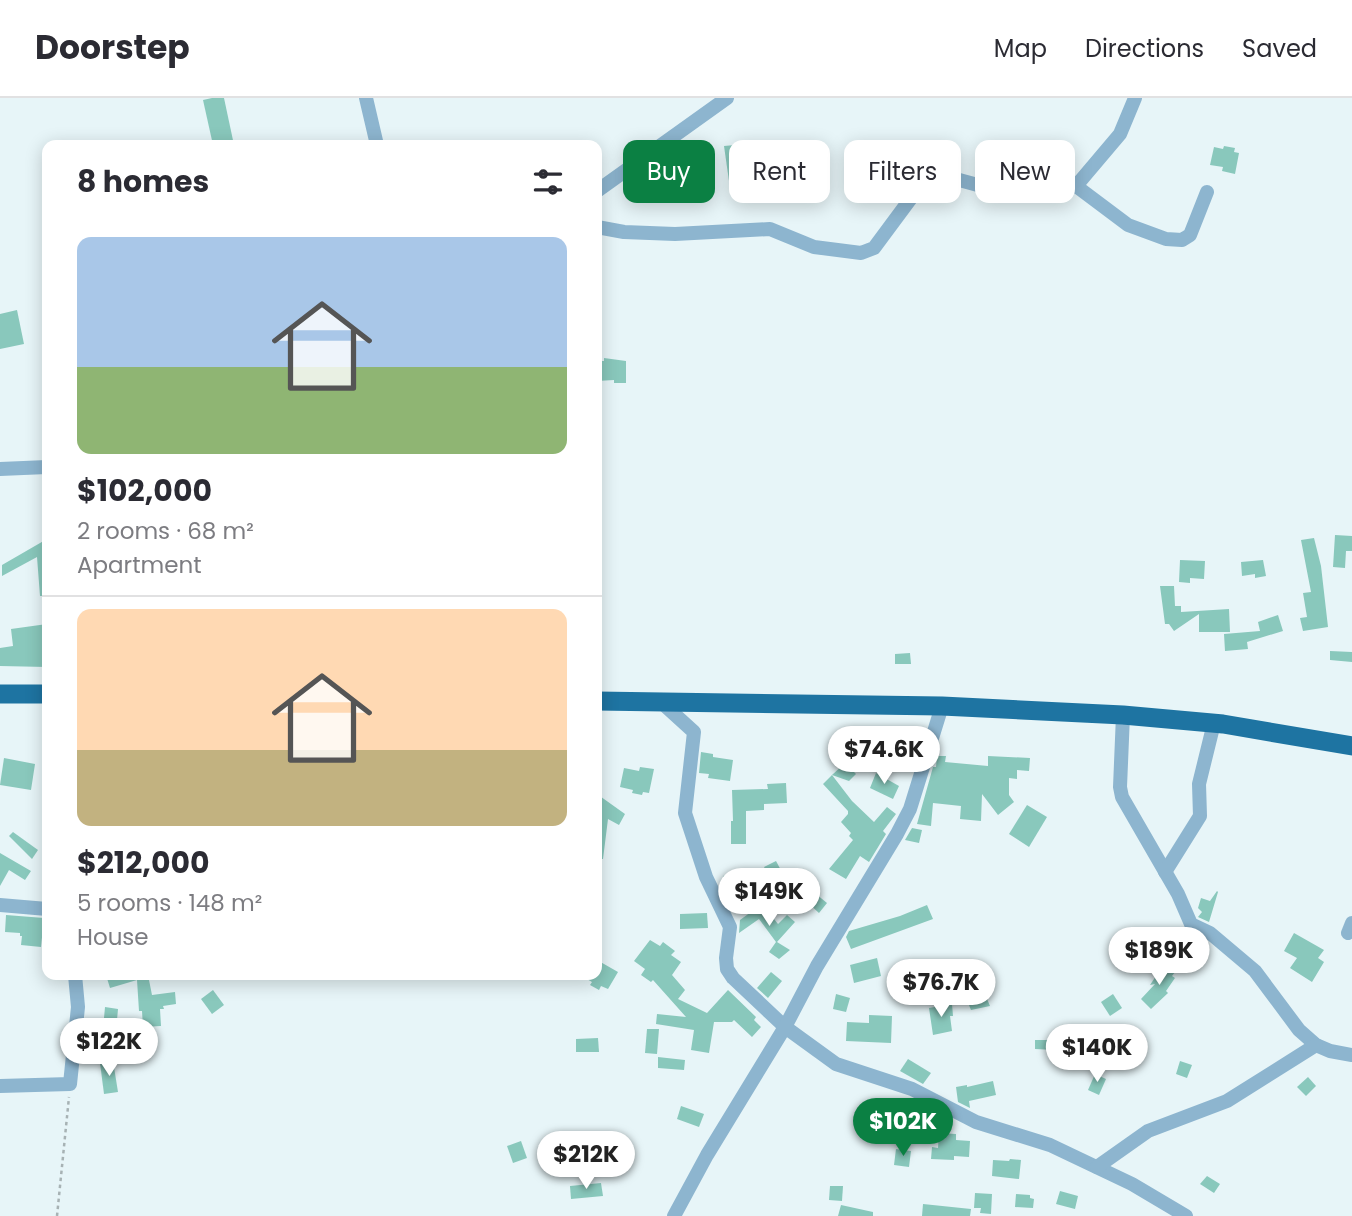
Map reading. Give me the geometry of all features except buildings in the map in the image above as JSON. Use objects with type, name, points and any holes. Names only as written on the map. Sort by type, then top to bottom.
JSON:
[{"type":"highway","points":[[0,694],[42,694]]},
{"type":"highway","points":[[602,701],[942,706],[1123,715],[1213,723],[1352,746]]},
{"type":"street","points":[[366,98],[376,140]]},
{"type":"street","points":[[602,187],[727,98]]},
{"type":"street","points":[[1076,186],[1119,134],[1135,98]]},
{"type":"street","points":[[602,228],[624,232],[675,234],[770,229],[814,247],[861,253],[874,248],[920,186],[929,179],[939,177],[995,188],[1076,186],[1128,225],[1166,239],[1182,240],[1190,235],[1206,192]]},
{"type":"street","points":[[0,469],[42,467]]},
{"type":"street","points":[[661,702],[694,732],[685,813],[706,877],[730,926],[726,958],[727,969],[733,978],[785,1027],[836,1064],[912,1088],[976,1122],[1051,1145],[1186,1216]]},
{"type":"street","points":[[674,1216],[910,809],[942,706]]},
{"type":"street","points":[[1123,715],[1120,787],[1122,797],[1191,924],[1210,933],[1255,971],[1299,1030],[1317,1045],[1330,1051],[1352,1055]]},
{"type":"street","points":[[1165,872],[1200,816],[1199,784],[1213,723]]},
{"type":"street","points":[[0,905],[42,909]]},
{"type":"street","points":[[0,1086],[70,1084],[78,1007],[75,980]]},
{"type":"street","points":[[1097,1167],[1148,1131],[1227,1101],[1317,1045]]},
{"type":"path","points":[[57,1216],[70,1084]]}]
